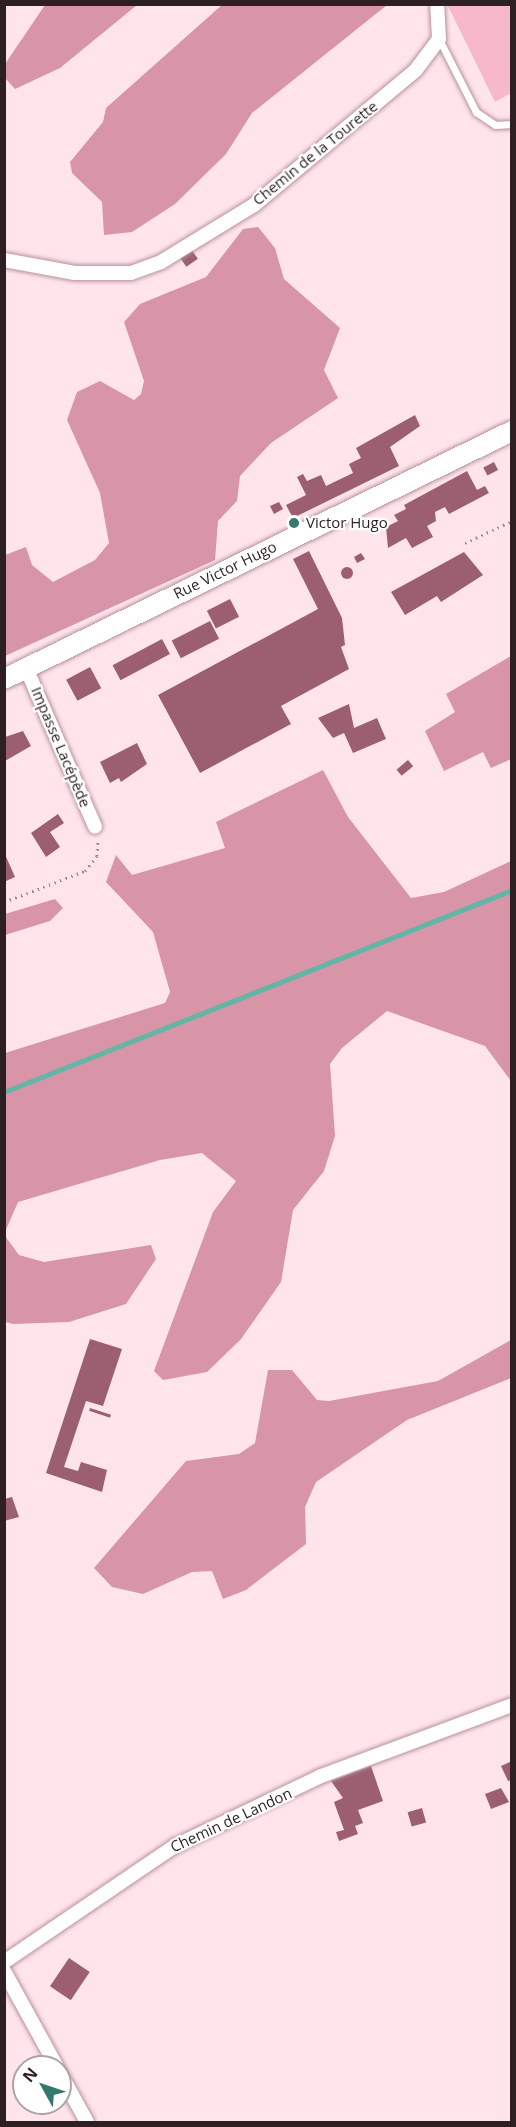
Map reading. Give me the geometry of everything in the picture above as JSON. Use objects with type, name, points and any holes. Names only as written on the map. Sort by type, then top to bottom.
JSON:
[{"type":"main road","name":"Rue Victor Hugo","points":[[4,678],[512,431]]},
{"type":"street","points":[[437,4],[440,39]]},
{"type":"street","name":"Chemin de la Tourette","points":[[4,260],[75,273],[130,273],[161,262],[254,205],[415,71],[440,39]]},
{"type":"street","name":"Impasse Lacépède","points":[[26,668],[95,827]]},
{"type":"street","name":"Chemin de Landon","points":[[4,1962],[175,1846],[321,1776],[512,1705]]},
{"type":"street","points":[[4,1971],[50,2055]]},
{"type":"street","points":[[72,2095],[87,2122]]},
{"type":"lane","points":[[440,39],[476,112],[495,125],[512,124]]},
{"type":"path","points":[[465,543],[512,521]]},
{"type":"path","points":[[4,902],[85,872],[100,848],[95,827]]},
{"type":"shaded area","points":[[223,4],[387,5],[252,113],[226,154],[175,204],[132,232],[104,235],[102,202],[72,173],[70,162],[103,122],[106,108]]},
{"type":"shaded area","points":[[45,5],[137,5],[60,68],[15,89],[5,78],[5,64]]},
{"type":"shaded area","points":[[512,5],[511,93],[495,102],[448,6]]},
{"type":"shaded area","points":[[258,227],[275,248],[284,279],[340,328],[324,370],[338,398],[271,443],[240,476],[237,501],[218,521],[215,560],[5,656],[5,555],[26,547],[32,565],[53,582],[95,560],[109,543],[100,493],[67,420],[77,392],[100,381],[134,400],[141,394],[144,381],[124,322],[140,304],[206,277],[243,229]]},
{"type":"shaded area","points":[[511,656],[511,759],[491,768],[483,752],[444,771],[425,731],[455,712],[446,694]]},
{"type":"shaded area","points":[[323,770],[348,817],[411,898],[444,892],[511,861],[511,1081],[485,1046],[387,1011],[342,1048],[330,1064],[335,1136],[324,1171],[293,1210],[281,1282],[241,1339],[207,1372],[163,1380],[154,1371],[213,1212],[236,1181],[202,1153],[160,1160],[18,1202],[5,1232],[5,1053],[165,1003],[170,992],[153,932],[106,882],[116,855],[132,875],[225,848],[216,822]]},
{"type":"shaded area","points":[[55,899],[63,908],[50,921],[5,935],[5,914]]},
{"type":"shaded area","points":[[5,1236],[19,1255],[44,1262],[151,1245],[156,1259],[126,1304],[69,1322],[13,1324],[5,1322]]},
{"type":"shaded area","points":[[511,1340],[511,1378],[407,1420],[316,1482],[305,1507],[306,1544],[246,1590],[223,1599],[212,1571],[192,1572],[143,1594],[112,1587],[94,1568],[186,1461],[239,1454],[255,1443],[268,1370],[292,1370],[317,1400],[329,1401],[438,1381]]},
{"type":"building","points":[[191,249],[198,259],[186,267],[180,257]]},
{"type":"building","points":[[415,415],[420,426],[390,447],[399,466],[293,518],[286,505],[306,495],[297,477],[303,474],[307,481],[321,475],[326,486],[353,473],[349,464],[361,458],[356,448]]},
{"type":"building","points":[[494,462],[498,470],[487,475],[483,467]]},
{"type":"building","points":[[467,471],[477,490],[485,486],[489,493],[449,514],[445,507],[435,512],[436,521],[427,526],[433,537],[412,548],[406,538],[388,548],[386,527],[398,521],[394,515],[406,509],[404,505]]},
{"type":"building","points":[[279,502],[283,509],[274,514],[270,506]]},
{"type":"building","points":[[309,551],[342,618],[345,645],[341,647],[349,669],[281,706],[291,724],[200,773],[158,695],[318,609],[293,559]]},
{"type":"building","points":[[464,552],[483,575],[441,602],[437,596],[405,615],[391,592]]},
{"type":"building","points":[[361,553],[365,559],[357,563],[354,557]]},
{"type":"building","points":[[349,567],[353,573],[349,579],[345,579],[341,571]]},
{"type":"building","points":[[230,599],[239,617],[216,629],[207,611]]},
{"type":"building","points":[[210,621],[219,639],[181,658],[172,641]]},
{"type":"building","points":[[162,639],[170,654],[121,680],[113,665]]},
{"type":"building","points":[[90,667],[101,688],[77,701],[66,680]]},
{"type":"building","points":[[349,704],[354,728],[377,718],[386,739],[353,753],[344,733],[333,738],[318,718]]},
{"type":"building","points":[[23,731],[31,746],[5,761],[5,737]]},
{"type":"building","points":[[137,743],[147,764],[121,782],[119,778],[110,783],[100,762]]},
{"type":"building","points":[[408,760],[413,766],[402,776],[397,770]]},
{"type":"building","points":[[58,814],[64,823],[50,832],[60,847],[46,857],[31,833]]},
{"type":"building","points":[[4,852],[15,877],[4,882]]},
{"type":"building","points":[[90,1339],[122,1349],[103,1406],[86,1401],[64,1467],[78,1471],[81,1462],[107,1470],[102,1492],[46,1473]]},
{"type":"building","points":[[90,1408],[111,1415],[110,1418],[89,1411]]},
{"type":"building","points":[[12,1497],[19,1517],[4,1521],[4,1499]]},
{"type":"building","points":[[512,1761],[512,1780],[508,1781],[501,1766]]},
{"type":"building","points":[[371,1766],[383,1801],[358,1810],[363,1823],[355,1826],[358,1834],[339,1841],[336,1832],[344,1830],[334,1802],[343,1798],[331,1781]]},
{"type":"building","points":[[501,1788],[509,1802],[491,1809],[485,1794]]},
{"type":"building","points":[[422,1808],[426,1822],[412,1827],[408,1812]]},
{"type":"building","points":[[69,1958],[90,1972],[71,2000],[50,1986]]},
{"type":"waterway","points":[[4,1092],[512,890]]},
{"type":"place","name":"Victor Hugo","points":[[294,523]]}]
